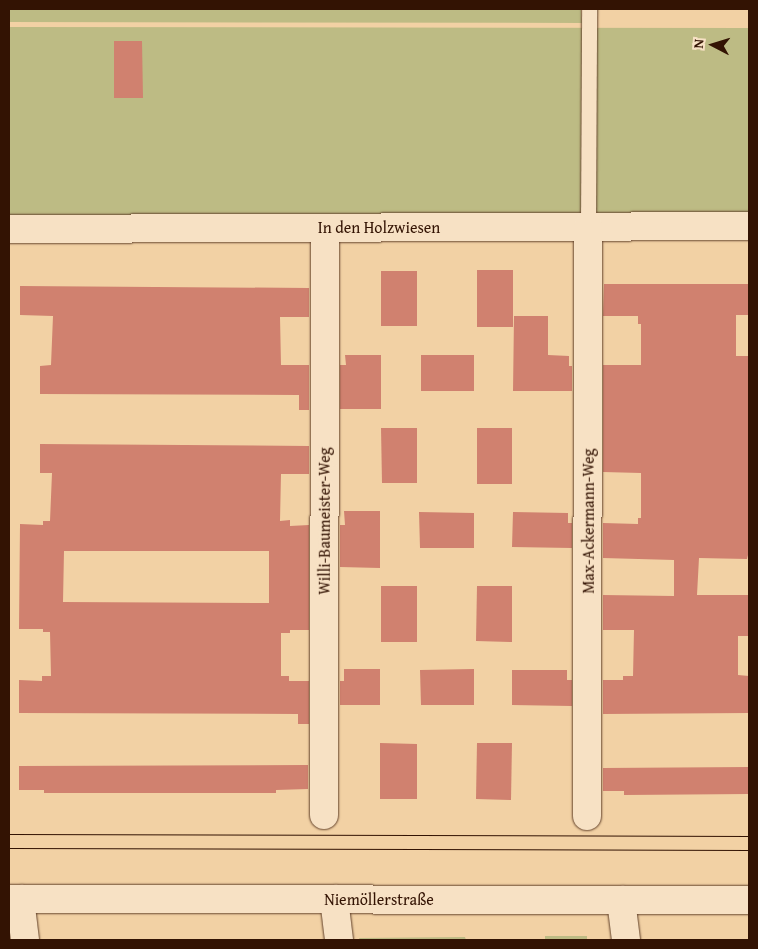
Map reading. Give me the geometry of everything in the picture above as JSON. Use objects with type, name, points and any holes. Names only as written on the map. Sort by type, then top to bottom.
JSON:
[{"type":"street","name":"Max-Ackermann-Weg","points":[[587,816],[588,226]]},
{"type":"street","name":"In den Holzwiesen","points":[[9,229],[749,226]]},
{"type":"street","name":"Willi-Baumeister-Weg","points":[[324,816],[325,228]]},
{"type":"street","name":"Niemöllerstraße","points":[[14,899],[749,900]]},
{"type":"street","points":[[14,899],[25,940]]},
{"type":"street","points":[[334,899],[339,940]]},
{"type":"street","points":[[621,900],[626,940]]},
{"type":"lane","points":[[588,226],[589,9]]},
{"type":"shaded area","points":[[9,9],[581,9],[582,23],[9,22]]},
{"type":"shaded area","points":[[9,27],[749,28],[749,218],[9,218]]},
{"type":"shaded area","points":[[545,936],[587,936],[587,940],[545,940]]},
{"type":"shaded area","points":[[465,937],[466,940],[360,940],[359,938]]},
{"type":"building","points":[[114,41],[142,41],[143,98],[114,98]]},
{"type":"building","points":[[477,270],[513,270],[513,327],[477,327]]},
{"type":"building","points":[[381,271],[417,271],[417,326],[381,326]]},
{"type":"building","points":[[604,284],[749,284],[749,315],[736,315],[736,356],[749,356],[749,551],[747,559],[699,558],[697,595],[749,595],[749,636],[738,636],[738,675],[749,676],[749,713],[603,714],[603,680],[623,680],[623,676],[633,676],[634,630],[603,630],[603,595],[674,596],[674,560],[603,558],[603,523],[638,524],[638,518],[641,518],[641,473],[603,472],[603,365],[641,365],[641,324],[638,324],[638,316],[603,316]]},
{"type":"building","points":[[20,286],[309,288],[309,317],[280,317],[281,365],[309,365],[309,410],[299,410],[299,395],[40,394],[40,366],[51,365],[53,316],[20,315]]},
{"type":"building","points":[[514,316],[548,316],[548,355],[569,356],[569,366],[572,366],[572,391],[513,391]]},
{"type":"building","points":[[345,355],[381,355],[381,409],[340,409],[340,365],[346,365]]},
{"type":"building","points":[[421,355],[474,355],[474,391],[421,391]]},
{"type":"building","points":[[381,428],[417,428],[417,483],[382,483]]},
{"type":"building","points":[[477,428],[512,428],[512,484],[477,484]]},
{"type":"building","points":[[40,444],[309,446],[309,474],[281,474],[280,521],[290,520],[290,526],[309,525],[309,630],[290,630],[290,633],[281,633],[281,676],[289,676],[289,681],[309,681],[309,724],[298,724],[298,714],[19,713],[19,680],[42,681],[42,676],[51,676],[50,632],[43,632],[43,629],[19,629],[20,524],[43,525],[43,521],[50,521],[52,473],[40,473]],"holes":[[[64,551],[269,551],[269,603],[63,602]]]},
{"type":"building","points":[[344,511],[380,511],[380,568],[340,567],[340,525],[345,525]]},
{"type":"building","points":[[419,512],[474,513],[474,548],[420,548]]},
{"type":"building","points":[[513,512],[568,513],[568,523],[572,523],[572,548],[512,547]]},
{"type":"building","points":[[381,586],[417,586],[417,642],[381,642]]},
{"type":"building","points":[[477,586],[512,586],[512,642],[476,641]]},
{"type":"building","points":[[344,669],[380,669],[380,705],[340,705],[340,681],[344,681]]},
{"type":"building","points":[[474,669],[474,705],[421,705],[420,670]]},
{"type":"building","points":[[512,670],[567,670],[567,680],[572,680],[572,706],[512,705]]},
{"type":"building","points":[[380,743],[417,744],[417,799],[380,799]]},
{"type":"building","points":[[477,743],[512,743],[511,800],[476,799]]},
{"type":"building","points":[[308,765],[308,789],[276,790],[276,793],[44,793],[44,790],[19,790],[19,766]]},
{"type":"building","points":[[749,767],[749,794],[624,795],[624,791],[603,791],[603,768]]},
{"type":"tram line","points":[[9,834],[749,836]]},
{"type":"tram line","points":[[9,848],[749,850]]}]
